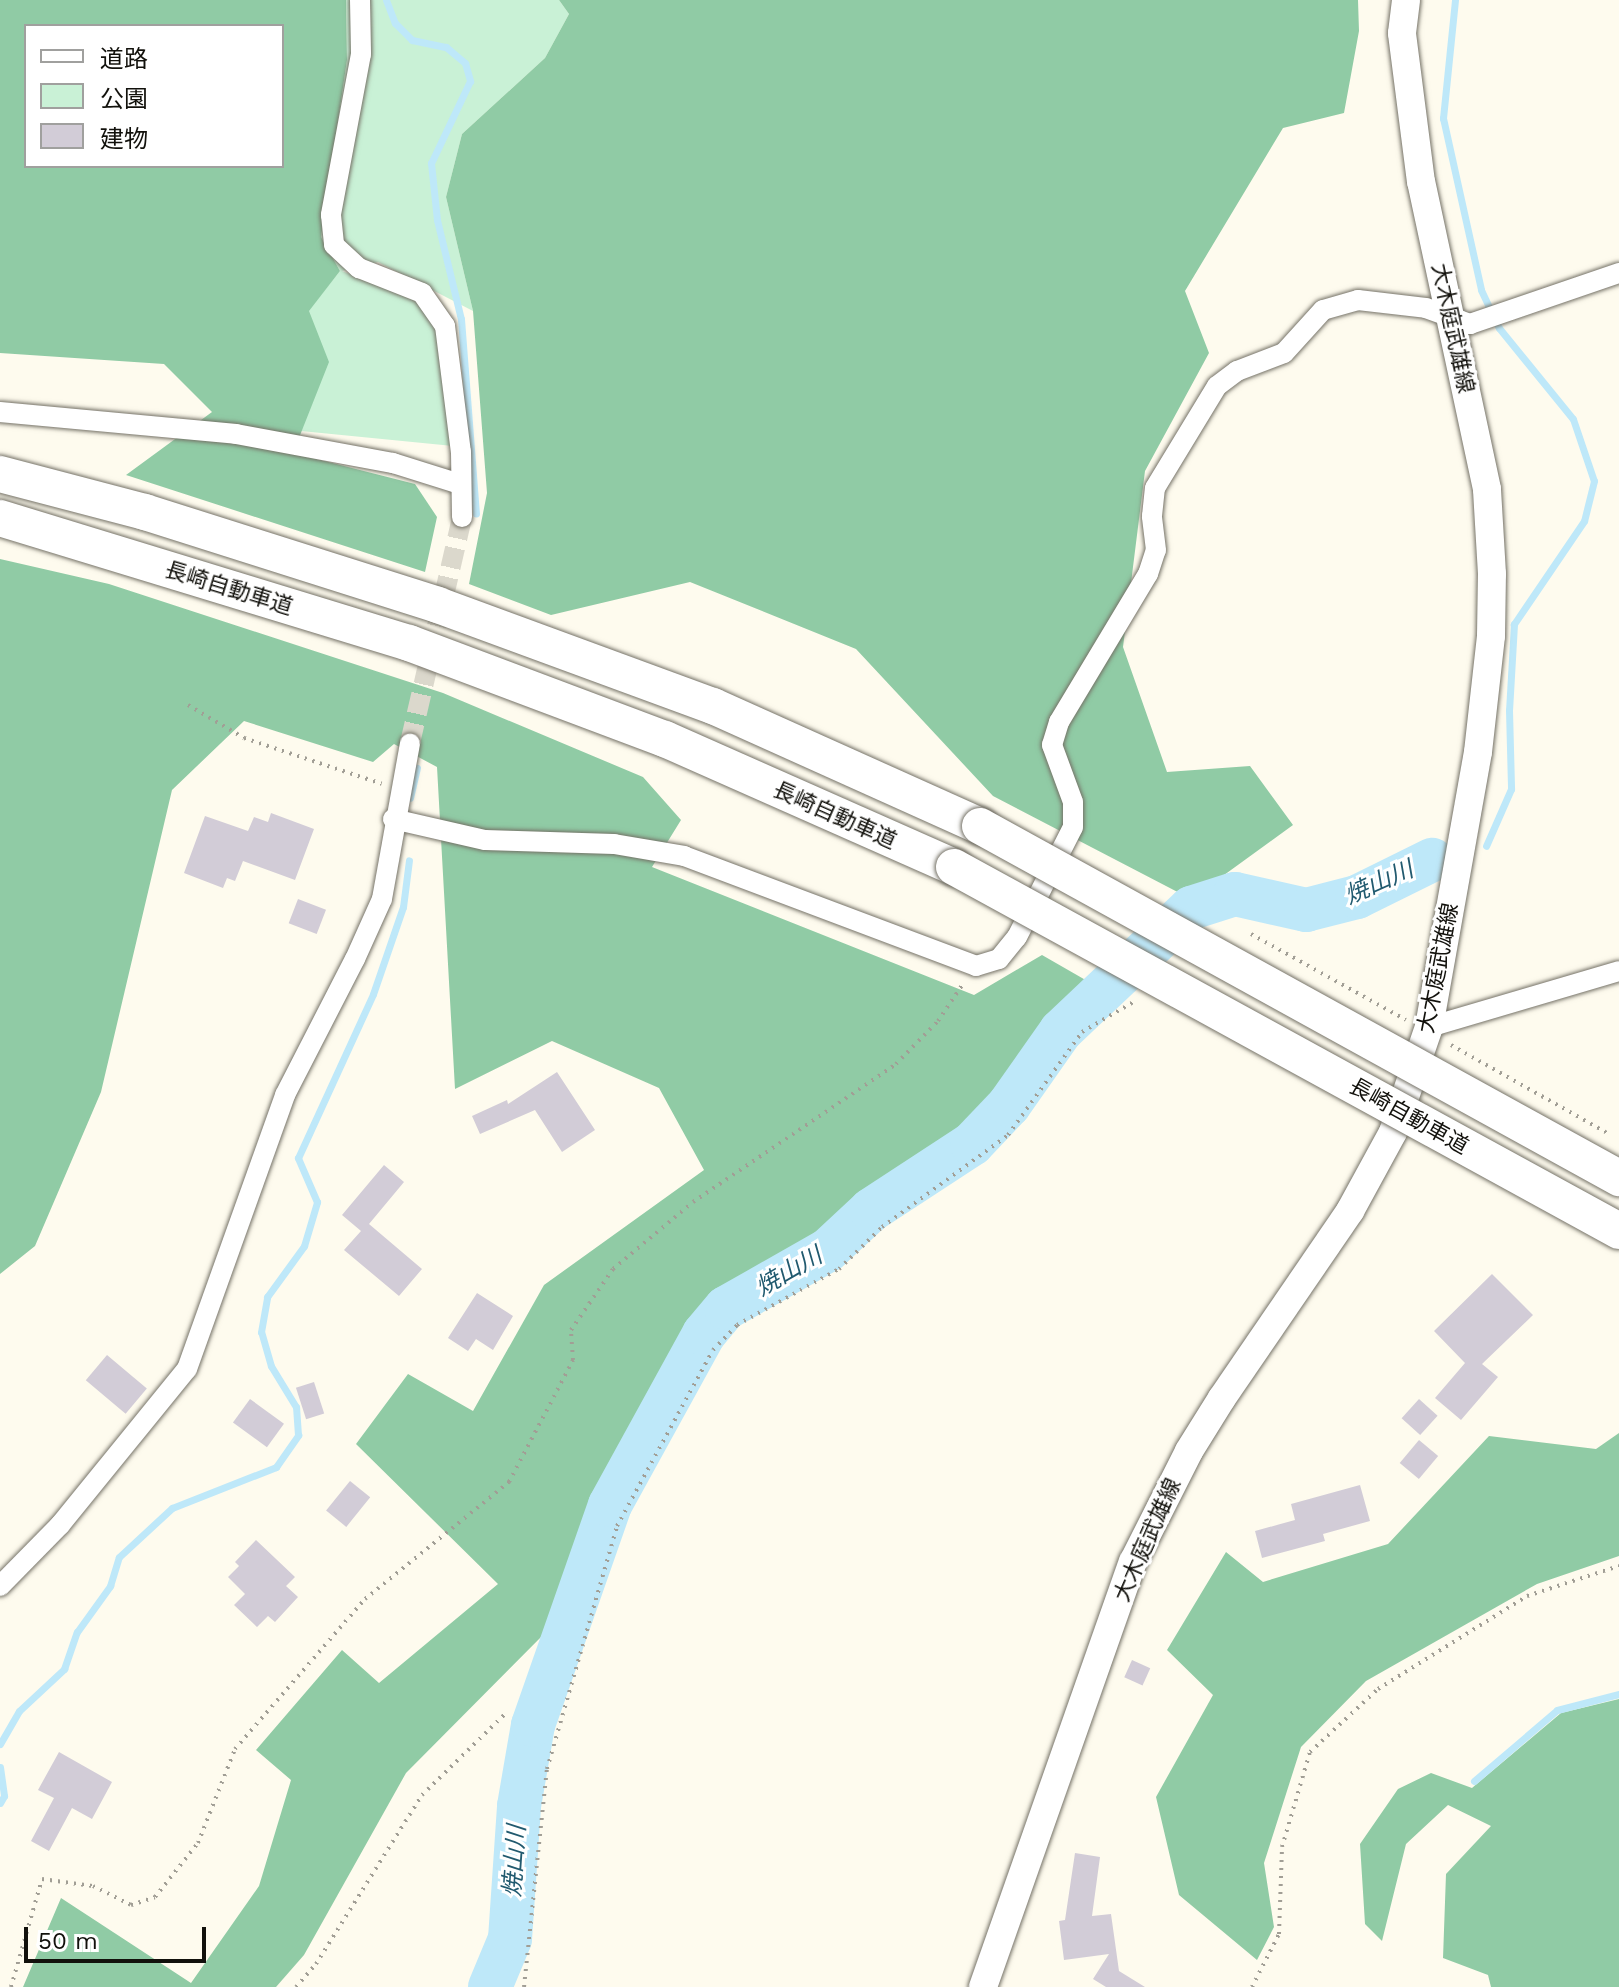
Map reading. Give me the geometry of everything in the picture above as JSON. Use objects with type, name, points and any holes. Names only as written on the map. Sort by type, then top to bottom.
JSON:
[{"type":"highway","points":[[0,474],[145,512],[438,605],[713,706],[980,826],[1619,1178]]},
{"type":"highway","name":"長崎自動車道","points":[[0,518],[409,643],[665,739],[954,867],[1619,1231]]},
{"type":"main road","name":"大木庭武雄線","points":[[983,1987],[1133,1562],[1189,1451],[1350,1211],[1393,1132],[1429,1027],[1478,752],[1491,636],[1492,574],[1487,489],[1421,182],[1402,33],[1406,0]]},
{"type":"street","points":[[360,0],[361,54],[331,215],[334,245],[359,268],[422,293],[445,326],[461,452],[462,517]]},
{"type":"street","points":[[393,819],[485,840],[614,844],[684,856],[976,966],[999,959],[1017,937],[1073,827],[1073,802],[1052,745],[1059,722],[1148,574],[1156,550],[1152,516],[1155,488],[1217,386],[1237,371],[1284,353],[1323,310],[1358,300],[1426,308],[1470,324],[1619,273]]},
{"type":"street","points":[[0,412],[236,434],[393,463],[460,484]]},
{"type":"street","points":[[0,1586],[60,1525],[187,1369],[285,1095],[355,959],[382,899],[393,819],[410,743]]},
{"type":"street","points":[[1429,1027],[1619,971]]},
{"type":"path","points":[[188,705],[244,738],[400,790]]},
{"type":"path","points":[[11,1987],[42,1879],[93,1886],[131,1905],[155,1897],[198,1843],[235,1749],[365,1599],[509,1482],[573,1360],[571,1330],[613,1269],[693,1202],[896,1064],[938,1021],[976,966]]},
{"type":"path","points":[[524,1987],[547,1769],[617,1526],[713,1350],[737,1325],[839,1269],[882,1227],[1008,1135],[1082,1032]]},
{"type":"path","points":[[1252,1987],[1279,1934],[1282,1847],[1310,1752],[1378,1689],[1527,1596],[1619,1566]]},
{"type":"path","points":[[296,1987],[316,1964],[422,1795],[505,1714]]},
{"type":"green space","points":[[0,0],[346,0],[347,60],[321,237],[340,271],[309,311],[329,362],[293,453],[415,484],[437,517],[425,572],[126,475],[212,412],[164,364],[0,353]]},
{"type":"green space","points":[[346,0],[559,0],[569,14],[545,58],[462,134],[446,197],[473,311],[378,262],[342,271],[417,300],[436,328],[453,446],[301,431],[328,362],[308,311],[340,271],[321,237],[347,60]]},
{"type":"green space","points":[[559,0],[1358,0],[1359,31],[1344,113],[1283,128],[1185,291],[1209,353],[1145,471],[1123,647],[1167,772],[1250,766],[1293,825],[1191,899],[993,796],[856,649],[690,582],[551,615],[469,584],[487,493],[473,311],[446,197],[462,134],[545,58],[569,14]]},
{"type":"green space","points":[[0,559],[109,584],[443,693],[643,777],[681,820],[652,867],[974,995],[1042,955],[1089,982],[991,1112],[714,1302],[581,1532],[546,1632],[406,1773],[304,1955],[276,1987],[23,1987],[61,1898],[191,1983],[259,1886],[291,1780],[256,1750],[342,1650],[379,1683],[498,1584],[356,1444],[408,1374],[473,1411],[544,1285],[704,1170],[659,1088],[552,1041],[455,1089],[437,767],[394,744],[373,762],[244,721],[172,790],[101,1092],[35,1246],[0,1274]]},
{"type":"green space","points":[[1619,1433],[1619,1556],[1537,1584],[1366,1681],[1301,1747],[1264,1863],[1274,1927],[1257,1960],[1179,1895],[1156,1797],[1213,1695],[1167,1650],[1226,1552],[1263,1582],[1388,1544],[1489,1436],[1596,1449]]},
{"type":"green space","points":[[1619,1699],[1619,1987],[1491,1987],[1488,1975],[1443,1958],[1446,1874],[1491,1826],[1448,1805],[1406,1844],[1382,1941],[1365,1924],[1360,1844],[1398,1789],[1431,1773],[1472,1788],[1561,1713]]},
{"type":"building","points":[[271,813],[314,829],[295,880],[243,861],[235,881],[227,878],[223,888],[184,873],[205,816],[248,831],[254,817],[268,822]]},
{"type":"building","points":[[298,899],[326,910],[317,934],[289,923]]},
{"type":"building","points":[[557,1072],[595,1130],[562,1152],[535,1110],[480,1134],[472,1116],[507,1100],[508,1104]]},
{"type":"building","points":[[384,1165],[404,1182],[369,1224],[422,1269],[399,1296],[344,1250],[361,1231],[342,1215]]},
{"type":"building","points":[[1492,1274],[1533,1315],[1482,1364],[1498,1377],[1461,1420],[1435,1398],[1465,1363],[1434,1331]]},
{"type":"building","points":[[477,1293],[513,1316],[493,1350],[476,1339],[468,1351],[448,1338]]},
{"type":"building","points":[[107,1355],[147,1388],[126,1414],[86,1380]]},
{"type":"building","points":[[314,1382],[324,1413],[306,1419],[296,1388]]},
{"type":"building","points":[[250,1399],[284,1424],[267,1447],[233,1422]]},
{"type":"building","points":[[1419,1399],[1438,1416],[1420,1435],[1402,1418]]},
{"type":"building","points":[[1419,1440],[1438,1456],[1419,1479],[1400,1463]]},
{"type":"building","points":[[350,1481],[370,1497],[346,1527],[326,1511]]},
{"type":"building","points":[[1360,1485],[1370,1521],[1323,1534],[1325,1541],[1262,1558],[1255,1531],[1295,1520],[1291,1504]]},
{"type":"building","points":[[256,1540],[295,1577],[286,1586],[298,1597],[275,1622],[268,1616],[257,1627],[234,1605],[245,1594],[228,1577],[239,1566],[235,1562]]},
{"type":"building","points":[[1132,1660],[1150,1668],[1143,1685],[1124,1677]]},
{"type":"building","points":[[59,1752],[112,1782],[92,1819],[72,1808],[49,1851],[31,1841],[54,1798],[38,1790]]},
{"type":"building","points":[[1075,1853],[1100,1857],[1092,1916],[1111,1914],[1119,1971],[1145,1987],[1106,1987],[1093,1979],[1109,1954],[1064,1960],[1059,1921],[1065,1920]]},
{"type":"waterway","points":[[386,0],[395,23],[412,40],[446,47],[465,63],[470,81],[431,163],[437,220],[461,319],[476,513]]},
{"type":"waterway","points":[[1455,0],[1443,118],[1481,290],[1499,328],[1573,419],[1594,481],[1584,521],[1514,624],[1509,710],[1511,789],[1486,846]]},
{"type":"waterway","points":[[410,798],[417,768]]},
{"type":"waterway","points":[[0,1744],[19,1711],[64,1669],[77,1632],[110,1586],[119,1557],[172,1508],[276,1467],[298,1435],[296,1407],[271,1366],[261,1332],[267,1297],[304,1246],[317,1202],[298,1158],[373,994],[403,907],[409,860]]},
{"type":"waterway","name":"焼山川","points":[[490,1987],[510,1939],[519,1806],[533,1725],[610,1505],[704,1334],[726,1308],[828,1250],[871,1210],[972,1144],[1009,1105],[1061,1031],[1191,908],[1235,894],[1306,910],[1357,897],[1432,860]]},
{"type":"waterway","points":[[1474,1781],[1557,1710],[1619,1694]]},
{"type":"waterway","points":[[0,1767],[4,1796],[0,1803]]},
{"type":"tunnel","points":[[410,743],[462,517]]}]
